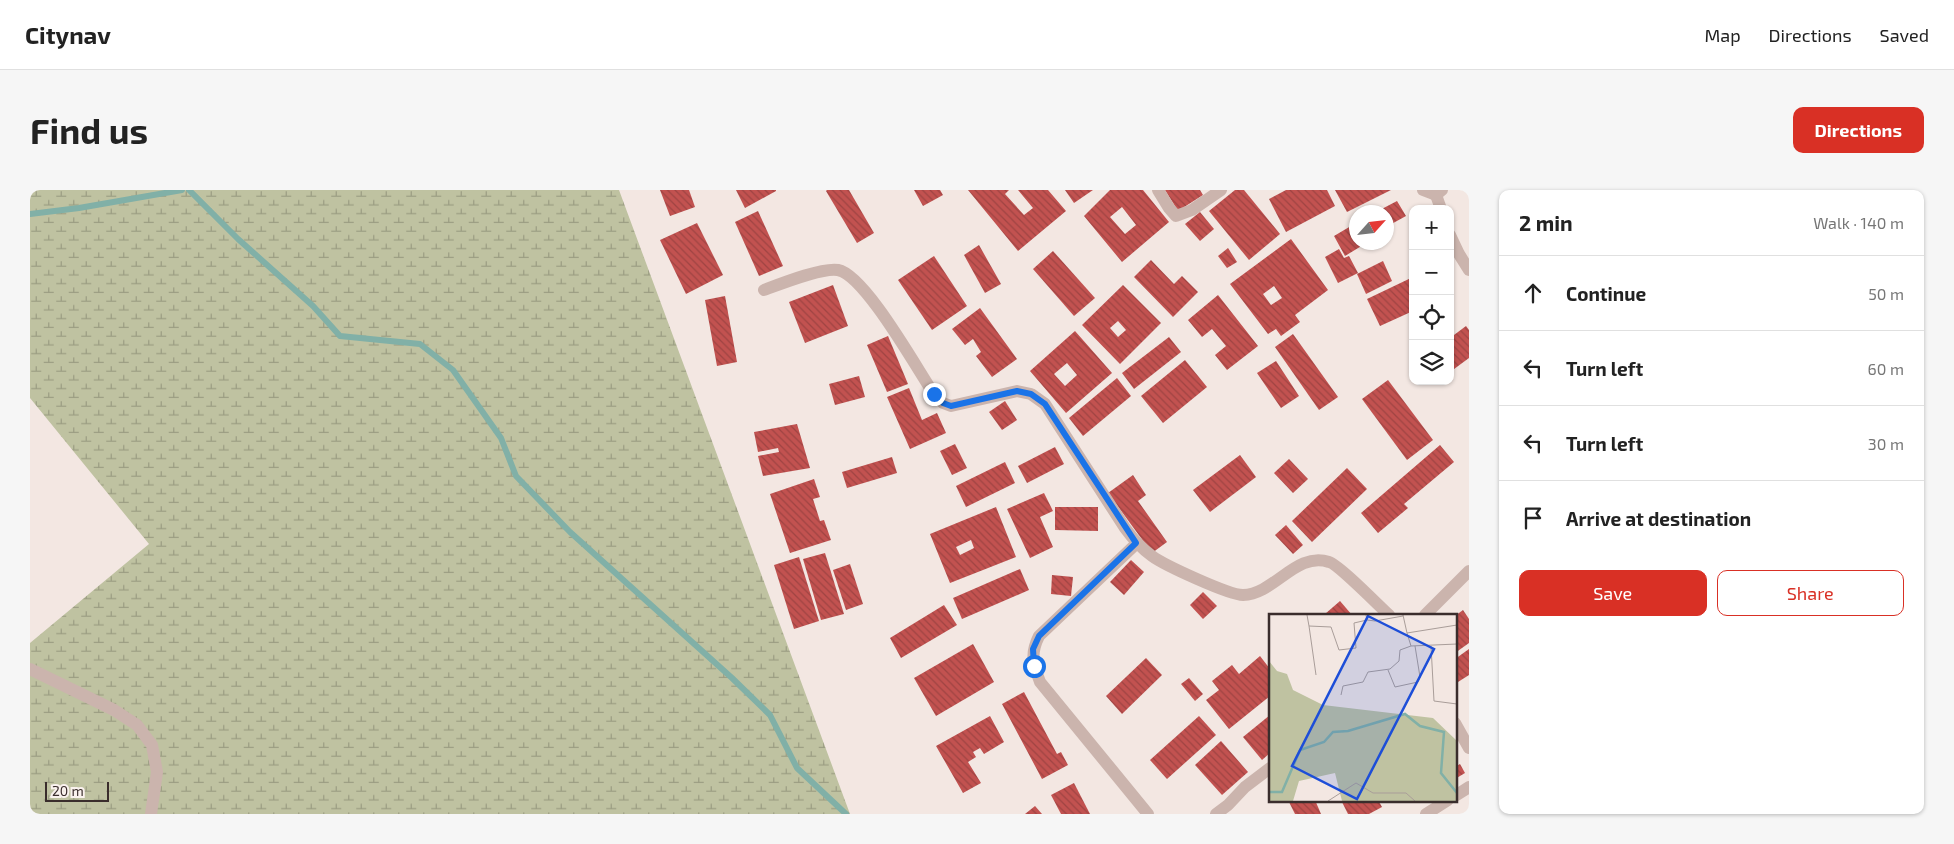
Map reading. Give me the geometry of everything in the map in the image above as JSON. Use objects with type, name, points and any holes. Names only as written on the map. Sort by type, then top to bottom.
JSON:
[{"type":"street","points":[[1158,190],[1176,216],[1192,210],[1221,190]]},
{"type":"street","points":[[1423,190],[1439,192],[1441,205]]},
{"type":"street","points":[[1454,244],[1469,270]]},
{"type":"street","points":[[764,290],[828,269],[839,270],[850,276],[872,299],[934,394],[943,403],[951,406],[1017,391],[1031,394],[1045,404],[1136,543],[1153,557],[1226,592],[1243,595],[1264,588],[1296,566],[1316,559],[1332,562],[1388,614]]},
{"type":"street","points":[[1136,543],[1039,636],[1033,649],[1034,666],[1040,682],[1148,814]]},
{"type":"street","points":[[1426,614],[1469,571]]},
{"type":"street","points":[[30,669],[114,710],[137,724],[152,745],[158,772],[151,814]]},
{"type":"street","points":[[1456,725],[1469,748]]},
{"type":"street","points":[[1216,814],[1228,806],[1245,787],[1269,769]]},
{"type":"street","points":[[1456,795],[1469,787]]},
{"type":"street","points":[[1426,814],[1445,802]]},
{"type":"green space","points":[[30,190],[619,190],[850,814],[30,814],[30,643],[149,544],[30,398]]},
{"type":"building","points":[[660,190],[689,190],[695,207],[670,216]]},
{"type":"building","points":[[736,190],[776,190],[776,191],[745,208]]},
{"type":"building","points":[[827,190],[849,190],[874,233],[857,243]]},
{"type":"building","points":[[914,190],[940,190],[943,195],[923,206]]},
{"type":"building","points":[[968,190],[1009,190],[1005,194],[1024,215],[1033,208],[1018,190],[1048,190],[1066,211],[1018,251]]},
{"type":"building","points":[[1065,190],[1093,190],[1074,203]]},
{"type":"building","points":[[1110,190],[1143,190],[1169,222],[1122,262],[1084,216]],"holes":[[[1122,207],[1136,225],[1125,234],[1110,217]]]},
{"type":"building","points":[[1165,190],[1200,190],[1203,195],[1178,211]]},
{"type":"building","points":[[1235,190],[1244,190],[1280,234],[1249,260],[1209,211]]},
{"type":"building","points":[[1286,190],[1327,190],[1335,206],[1286,232],[1269,199]]},
{"type":"building","points":[[1335,190],[1391,190],[1361,205],[1349,205],[1349,211],[1347,212]]},
{"type":"building","points":[[1397,201],[1406,216],[1394,223],[1394,205],[1389,205]]},
{"type":"building","points":[[758,211],[783,266],[759,276],[735,222]]},
{"type":"building","points":[[1200,212],[1214,229],[1200,241],[1185,224]]},
{"type":"building","points":[[697,223],[723,275],[686,294],[660,240]]},
{"type":"building","points":[[1349,227],[1349,250],[1355,250],[1345,256],[1334,236]]},
{"type":"building","points":[[1291,239],[1328,290],[1295,315],[1300,322],[1281,336],[1276,329],[1268,334],[1230,284]],"holes":[[[1274,286],[1282,298],[1271,305],[1263,294]]]},
{"type":"building","points":[[979,245],[1001,284],[985,293],[964,255]]},
{"type":"building","points":[[1228,248],[1237,262],[1227,268],[1218,256]]},
{"type":"building","points":[[1339,249],[1344,258],[1349,256],[1358,273],[1338,283],[1325,257]]},
{"type":"building","points":[[1053,251],[1095,298],[1074,316],[1033,269]]},
{"type":"building","points":[[934,256],[967,306],[932,330],[898,280]]},
{"type":"building","points":[[1151,260],[1174,284],[1182,276],[1198,292],[1173,317],[1134,277]]},
{"type":"building","points":[[1383,261],[1392,281],[1366,294],[1357,274]]},
{"type":"building","points":[[1409,279],[1409,313],[1380,326],[1367,299]]},
{"type":"building","points":[[833,285],[848,326],[805,343],[789,302]]},
{"type":"building","points":[[1123,285],[1161,323],[1120,364],[1082,325]],"holes":[[[1118,321],[1126,330],[1118,337],[1110,328]]]},
{"type":"building","points":[[1218,295],[1258,346],[1227,370],[1215,355],[1226,346],[1212,329],[1202,337],[1188,320]]},
{"type":"building","points":[[725,296],[737,362],[717,366],[705,300]]},
{"type":"building","points":[[980,308],[1017,359],[992,377],[976,356],[981,352],[973,339],[965,345],[952,329]]},
{"type":"building","points":[[1466,326],[1469,330],[1469,358],[1454,369],[1454,340],[1454,335]]},
{"type":"building","points":[[1075,331],[1112,373],[1066,413],[1030,371]],"holes":[[[1067,363],[1077,375],[1065,386],[1054,374]]]},
{"type":"building","points":[[1293,334],[1338,397],[1319,410],[1275,347]]},
{"type":"building","points":[[888,336],[908,384],[887,392],[867,345]]},
{"type":"building","points":[[1169,337],[1181,352],[1134,389],[1122,373]]},
{"type":"building","points":[[1185,360],[1207,387],[1163,423],[1141,396]]},
{"type":"building","points":[[1276,361],[1299,396],[1281,408],[1257,373]]},
{"type":"building","points":[[859,376],[865,397],[835,405],[829,384]]},
{"type":"building","points":[[1117,378],[1131,396],[1083,436],[1069,418]]},
{"type":"building","points":[[1388,380],[1433,440],[1407,460],[1362,399]]},
{"type":"building","points":[[909,388],[922,420],[937,413],[946,433],[910,449],[887,397]]},
{"type":"building","points":[[1005,401],[1017,420],[1002,430],[989,412]]},
{"type":"building","points":[[797,424],[810,468],[763,476],[758,456],[779,452],[778,448],[758,452],[754,432]]},
{"type":"building","points":[[955,444],[967,468],[952,475],[940,451]]},
{"type":"building","points":[[1440,445],[1454,462],[1404,504],[1408,508],[1378,533],[1361,513]]},
{"type":"building","points":[[1055,447],[1064,464],[1027,483],[1018,466]]},
{"type":"building","points":[[1240,455],[1256,477],[1210,512],[1193,490]]},
{"type":"building","points":[[892,457],[897,473],[847,488],[842,472]]},
{"type":"building","points":[[1289,459],[1308,479],[1293,493],[1274,473]]},
{"type":"building","points":[[1005,462],[1015,483],[966,507],[956,486]]},
{"type":"building","points":[[1347,468],[1367,489],[1312,542],[1292,521]]},
{"type":"building","points":[[1133,475],[1146,495],[1138,501],[1167,542],[1152,553],[1108,493]]},
{"type":"building","points":[[814,479],[820,497],[813,499],[820,521],[824,520],[831,540],[790,553],[770,494]]},
{"type":"building","points":[[1044,493],[1053,511],[1040,517],[1053,547],[1030,558],[1007,509]]},
{"type":"building","points":[[996,507],[1016,557],[950,583],[930,534]],"holes":[[[971,540],[974,548],[960,555],[956,547]]]},
{"type":"building","points":[[1055,507],[1098,507],[1098,531],[1055,530]]},
{"type":"building","points":[[1286,525],[1303,545],[1293,554],[1275,535]]},
{"type":"building","points":[[825,553],[844,614],[821,620],[803,559]]},
{"type":"building","points":[[799,557],[819,621],[794,629],[774,565]]},
{"type":"building","points":[[1131,560],[1144,572],[1124,595],[1110,582]]},
{"type":"building","points":[[850,564],[863,604],[846,610],[833,570]]},
{"type":"building","points":[[1020,569],[1029,590],[962,619],[953,598]]},
{"type":"building","points":[[1052,575],[1073,577],[1071,596],[1051,594]]},
{"type":"building","points":[[1203,592],[1217,606],[1203,619],[1190,605]]},
{"type":"building","points":[[1340,601],[1351,614],[1325,614]]},
{"type":"building","points":[[944,605],[957,625],[901,658],[890,638]]},
{"type":"building","points":[[1463,610],[1469,619],[1469,643],[1456,652],[1456,615]]},
{"type":"building","points":[[973,644],[994,682],[936,716],[914,678]]},
{"type":"building","points":[[1469,649],[1469,675],[1458,682],[1456,679],[1456,658]]},
{"type":"building","points":[[1260,656],[1269,668],[1269,697],[1229,729],[1206,700],[1219,690],[1212,681],[1232,665],[1239,674]]},
{"type":"building","points":[[1146,658],[1162,675],[1122,714],[1106,696]]},
{"type":"building","points":[[1189,678],[1203,694],[1195,701],[1181,684]]},
{"type":"building","points":[[1024,692],[1057,754],[1061,752],[1068,765],[1042,779],[1002,704]]},
{"type":"building","points":[[990,716],[1004,742],[984,754],[980,748],[973,752],[976,757],[968,762],[981,783],[963,793],[936,746]]},
{"type":"building","points":[[1199,716],[1216,735],[1167,779],[1150,760]]},
{"type":"building","points":[[1269,716],[1269,754],[1262,760],[1243,737]]},
{"type":"building","points":[[1221,741],[1248,772],[1222,795],[1195,765]]},
{"type":"building","points":[[1460,764],[1465,773],[1456,778],[1456,766]]},
{"type":"building","points":[[1074,783],[1090,814],[1061,814],[1051,795]]},
{"type":"building","points":[[1289,802],[1316,802],[1321,814],[1295,814]]},
{"type":"building","points":[[1342,802],[1379,802],[1382,807],[1369,814],[1348,814]]},
{"type":"building","points":[[1035,806],[1042,814],[1025,814]]},
{"type":"waterway","points":[[30,214],[79,208],[182,190]]},
{"type":"waterway","points":[[189,190],[238,239],[313,306],[340,336],[420,344],[453,370],[501,438],[516,476],[570,532],[732,678],[770,715],[797,768],[846,814]]},
{"type":"route","points":[[934,394],[943,403],[951,406],[1017,391],[1031,394],[1045,404],[1136,543],[1039,636],[1033,649],[1034,666]]}]
